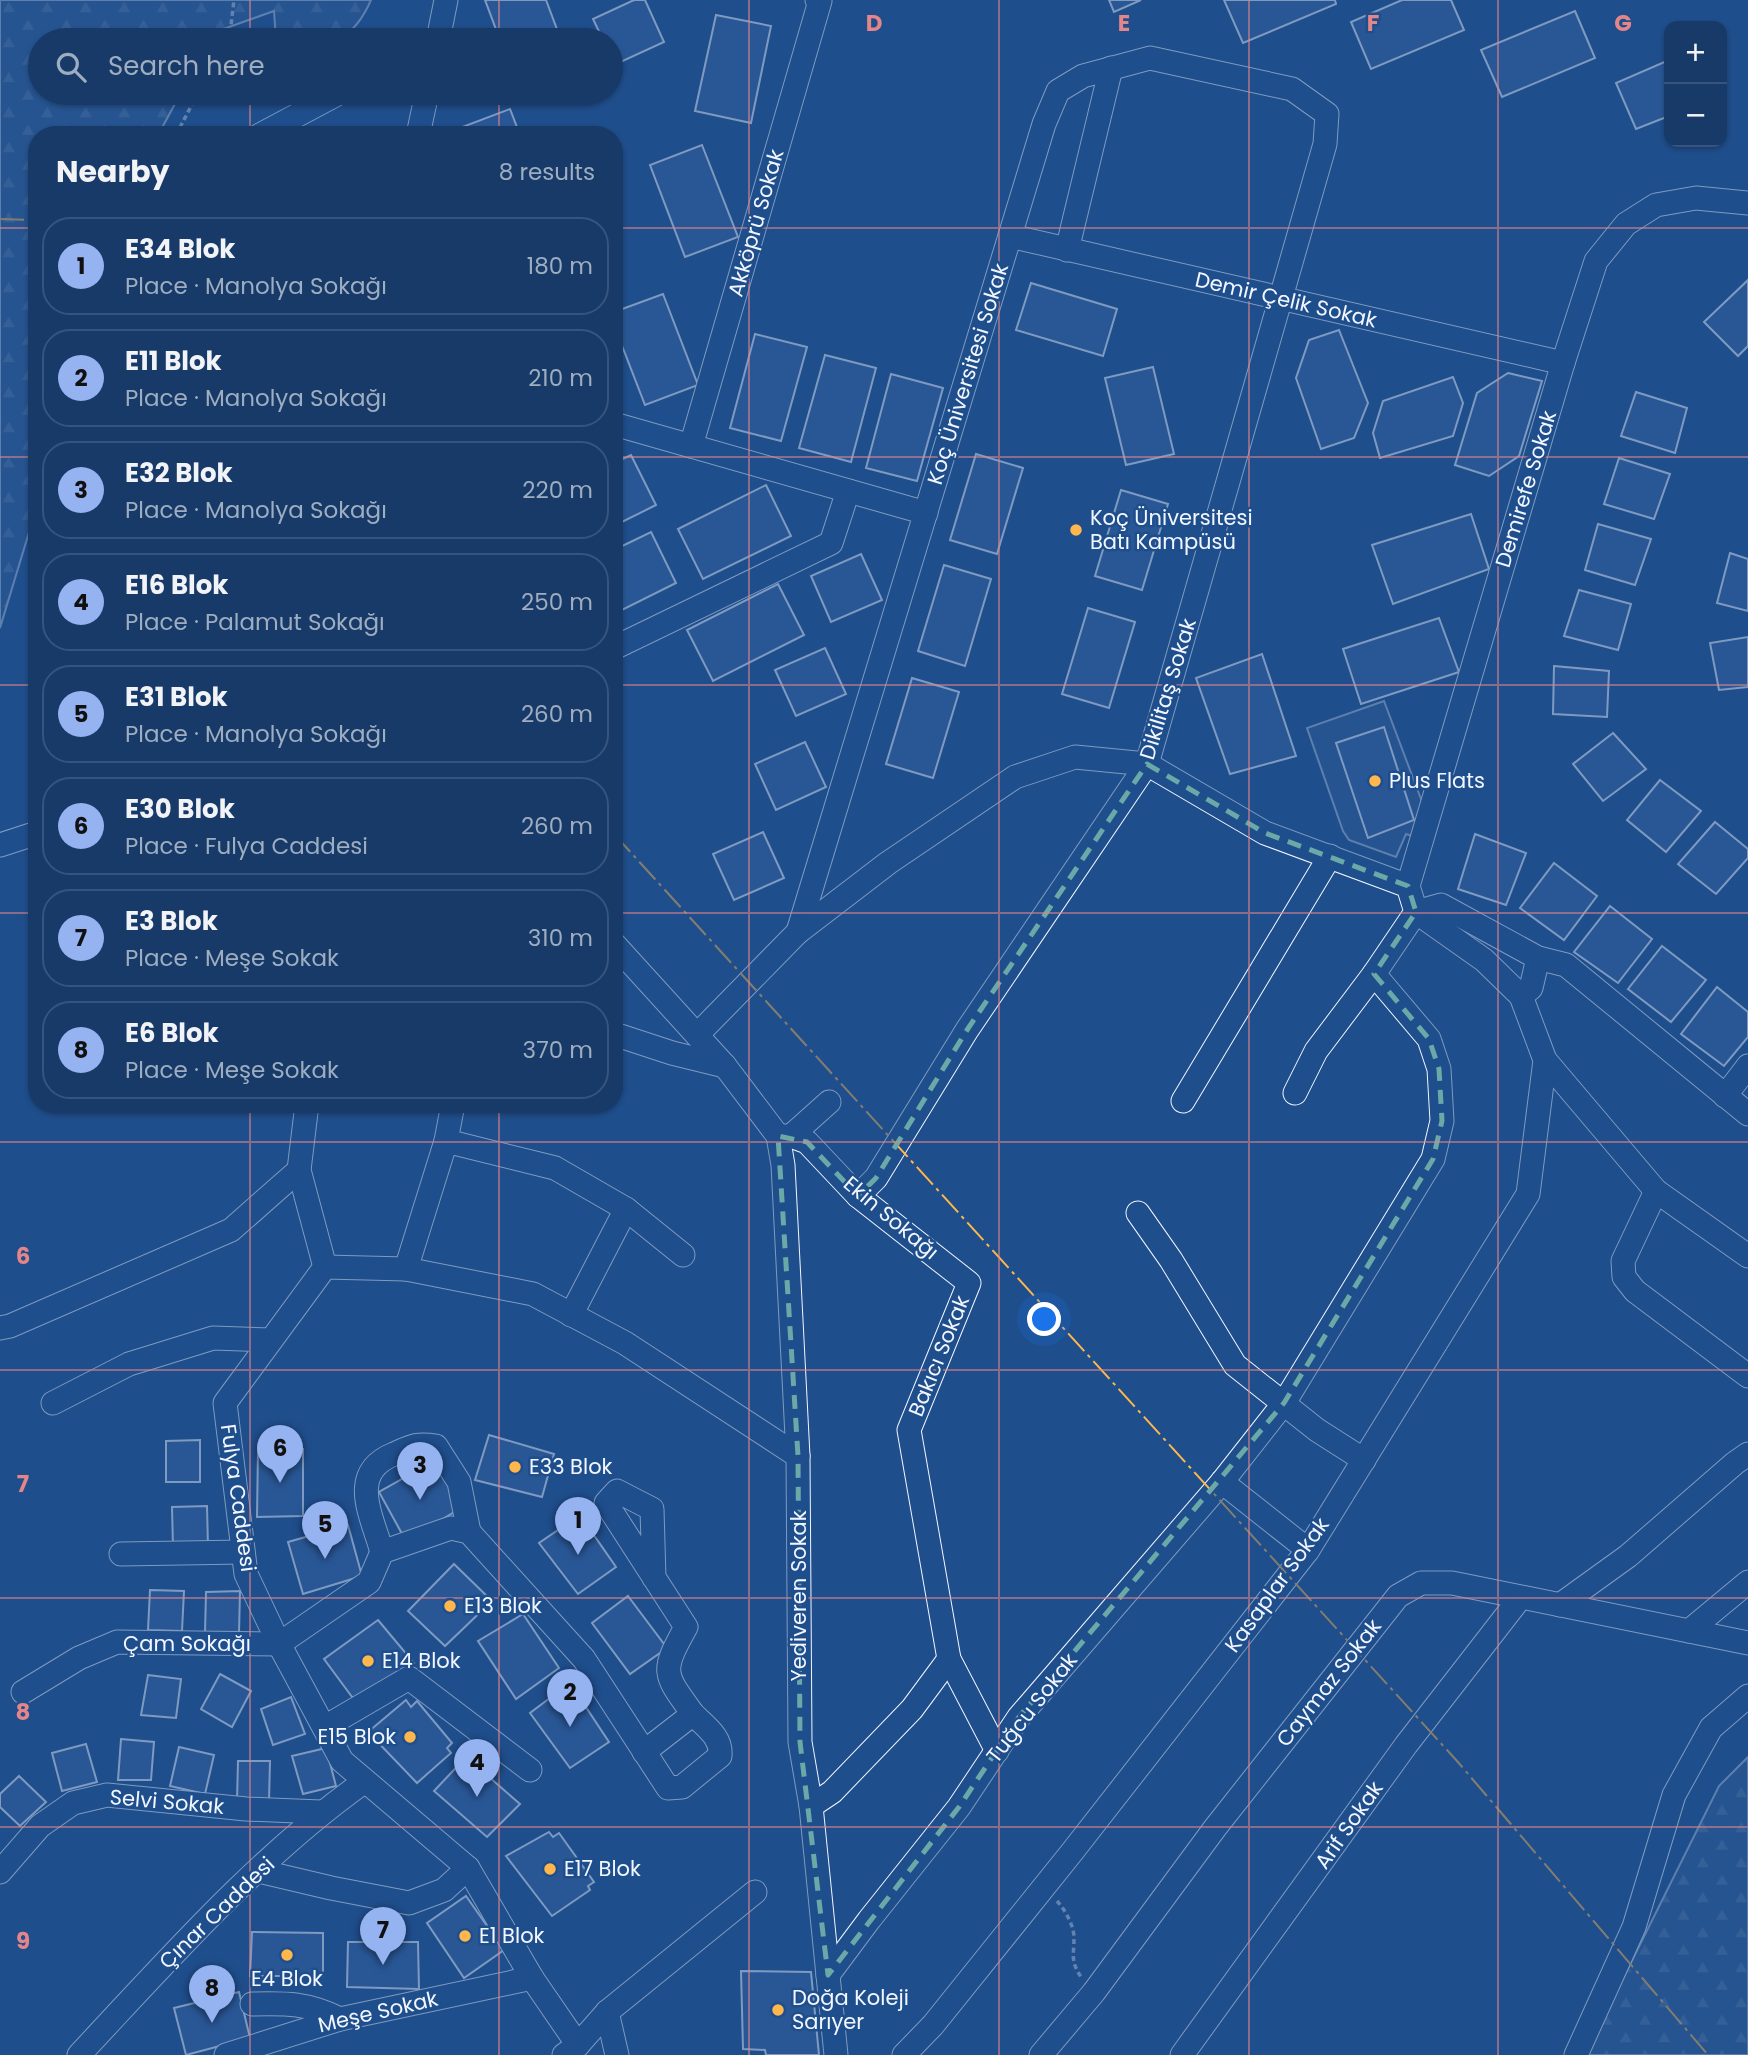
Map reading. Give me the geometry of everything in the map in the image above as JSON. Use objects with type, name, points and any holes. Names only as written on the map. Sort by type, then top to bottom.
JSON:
[{"type":"street","points":[[440,28],[446,0]]},
{"type":"street","name":"Akköprü Sokak","points":[[691,446],[818,0]]},
{"type":"street","name":"Koç Üniversitesi Sokak","points":[[798,932],[1044,124],[1058,92],[1083,76],[1150,58],[1292,89],[1327,114]]},
{"type":"street","points":[[1067,250],[1111,68]]},
{"type":"street","points":[[277,126],[316,105]]},
{"type":"street","points":[[420,126],[424,105]]},
{"type":"street","name":"Dikilitaş Sokak","points":[[858,1196],[876,1178],[967,1030],[1147,764],[1325,144],[1327,114]]},
{"type":"street","name":"Demirefe Sokak","points":[[1408,886],[1563,363],[1596,261],[1626,224],[1656,205],[1696,198],[1748,203]]},
{"type":"street","name":"Demir Çelik Sokak","points":[[1010,236],[1563,363]]},
{"type":"street","points":[[623,427],[926,513]]},
{"type":"street","points":[[623,644],[831,543],[848,491]]},
{"type":"street","points":[[697,1035],[798,932],[888,863],[1015,776],[1076,757],[1147,764],[1265,833],[1408,886],[1416,912],[1484,960],[1521,996],[1545,1060],[1656,1191],[1748,1256]]},
{"type":"street","points":[[0,845],[28,836]]},
{"type":"street","points":[[1183,1101],[1330,856]]},
{"type":"street","points":[[1295,1093],[1316,1051],[1374,974],[1416,912],[1441,905],[1538,958],[1566,965],[1748,1114]]},
{"type":"street","points":[[623,954],[785,1136],[829,1102]]},
{"type":"street","points":[[1521,996],[1531,988],[1538,958]]},
{"type":"street","name":"Tuğcu Sokak","points":[[828,1975],[959,1807],[1019,1717],[1222,1482],[1284,1403],[1433,1158],[1442,1121],[1439,1069],[1429,1039],[1374,974]]},
{"type":"street","points":[[623,1037],[725,1066]]},
{"type":"street","name":"Kasaplar Sokak","points":[[904,2055],[933,2025],[1042,1889],[1308,1550],[1528,1194],[1545,1060]]},
{"type":"street","points":[[1725,1096],[1748,1066]]},
{"type":"street","points":[[306,1113],[299,1170],[325,1266],[406,1269],[533,1294],[625,1343],[798,1456]]},
{"type":"street","points":[[406,1269],[446,1141],[451,1113]]},
{"type":"street","name":"Ekin Sokağı","points":[[785,1136],[807,1142],[858,1196],[970,1283]]},
{"type":"street","name":"Yediveren Sokak","points":[[785,1136],[783,1165],[798,1456],[800,1742],[811,1806],[836,2055]]},
{"type":"street","points":[[446,1141],[555,1168],[626,1209],[683,1255]]},
{"type":"street","points":[[0,1328],[231,1230],[299,1170]]},
{"type":"street","points":[[1656,1191],[1623,1261],[1624,1277],[1635,1291],[1748,1376]]},
{"type":"street","points":[[571,1315],[626,1209]]},
{"type":"street","points":[[1138,1213],[1171,1260],[1235,1365],[1317,1430],[1364,1460]]},
{"type":"street","name":"Fulya Caddesi","points":[[325,1266],[225,1403],[246,1574],[279,1644],[342,1761],[468,1868],[571,2050]]},
{"type":"street","name":"Bakıcı Sokak","points":[[949,1659],[909,1430],[970,1283]]},
{"type":"street","points":[[53,1403],[129,1364],[213,1338],[271,1340]]},
{"type":"street","points":[[279,1644],[369,1583],[382,1552],[366,1499],[365,1480],[381,1459],[420,1443],[436,1446],[459,1482],[469,1532],[584,1659],[668,1788],[682,1787],[720,1756],[721,1746],[716,1736],[693,1714],[669,1678],[668,1662],[686,1627],[654,1577]]},
{"type":"street","points":[[1560,1605],[1628,1556],[1748,1454]]},
{"type":"street","points":[[1222,1482],[1308,1550]]},
{"type":"street","points":[[382,1552],[451,1528],[469,1532]]},
{"type":"street","points":[[121,1554],[243,1552]]},
{"type":"street","points":[[1689,1631],[1748,1582]]},
{"type":"street","name":"Caymaz Sokak","points":[[1041,2055],[1094,1992],[1215,1828],[1398,1596],[1421,1583],[1452,1583],[1748,1643]]},
{"type":"street","name":"Arif Sokak","points":[[1182,2055],[1406,1745],[1520,1598]]},
{"type":"street","name":"Çam Sokağı","points":[[23,1692],[79,1658],[117,1642],[279,1644]]},
{"type":"street","points":[[811,1806],[832,1793],[912,1709],[949,1659],[997,1751]]},
{"type":"street","points":[[325,1727],[409,1678],[530,1770]]},
{"type":"street","points":[[1576,2055],[1634,1927],[1674,1795],[1711,1728],[1748,1696]]},
{"type":"street","points":[[644,1752],[693,1714]]},
{"type":"street","name":"Çınar Caddesi","points":[[79,2055],[192,1934],[321,1812],[365,1781]]},
{"type":"street","name":"Selvi Sokak","points":[[0,1872],[40,1826],[74,1803],[107,1795],[246,1809],[321,1812]]},
{"type":"street","points":[[259,1871],[409,1903],[444,1889],[468,1868]]},
{"type":"street","points":[[571,2050],[607,2012],[754,1892]]},
{"type":"street","name":"Meşe Sokak","points":[[226,2055],[340,2019],[531,1978]]},
{"type":"street","points":[[252,2004],[290,2002],[318,2008],[340,2019]]},
{"type":"street","points":[[607,2012],[617,2055]]},
{"type":"path","points":[[231,28],[234,0]]},
{"type":"path","points":[[181,126],[192,105]]},
{"type":"path","points":[[1042,1889],[1060,1903],[1069,1920],[1074,1936],[1074,1965],[1094,1992]]},
{"type":"highlighted area","points":[[1147,764],[1265,833],[1408,886],[1416,912],[1374,974],[1429,1039],[1439,1069],[1442,1121],[1433,1159],[1284,1403],[1019,1717],[959,1807],[828,1975],[800,1742],[798,1456],[778,1136],[807,1142],[858,1196],[876,1178],[967,1030]]},
{"type":"green space","points":[[0,0],[371,0],[353,28],[275,28],[274,11],[226,28],[28,28],[28,105],[174,105],[163,126],[28,126],[28,536],[0,628]]},
{"type":"green space","points":[[1748,1757],[1748,2055],[1585,2055],[1719,1786]]},
{"type":"shaded area","points":[[1384,701],[1424,807],[1412,836],[1406,834],[1396,857],[1349,840],[1343,831],[1307,728]]},
{"type":"building","points":[[485,0],[546,0],[556,28],[496,28]]},
{"type":"building","points":[[634,0],[645,0],[664,42],[623,61],[623,28],[597,28],[593,19]]},
{"type":"building","points":[[1109,0],[1141,0],[1114,12]]},
{"type":"building","points":[[1224,0],[1335,0],[1336,4],[1243,43]]},
{"type":"building","points":[[1402,0],[1451,0],[1464,30],[1371,69],[1351,22]]},
{"type":"building","points":[[1575,11],[1595,58],[1502,97],[1481,50]]},
{"type":"building","points":[[716,15],[771,26],[751,123],[695,111]]},
{"type":"building","points":[[1664,62],[1664,118],[1636,129],[1616,83]]},
{"type":"building","points":[[510,109],[517,126],[465,126]]},
{"type":"building","points":[[702,145],[738,237],[685,257],[650,165]]},
{"type":"building","points":[[1748,280],[1748,346],[1738,356],[1704,322]]},
{"type":"building","points":[[1031,283],[1117,309],[1103,356],[1016,330]]},
{"type":"building","points":[[663,294],[698,385],[645,405],[623,348],[623,309]]},
{"type":"building","points":[[1339,330],[1368,403],[1354,438],[1321,449],[1296,378],[1309,340]]},
{"type":"building","points":[[755,334],[807,347],[781,441],[730,428]]},
{"type":"building","points":[[825,355],[876,368],[851,462],[799,448]]},
{"type":"building","points":[[1153,367],[1174,454],[1126,465],[1105,378]]},
{"type":"building","points":[[1508,373],[1542,381],[1519,456],[1489,476],[1455,465],[1477,393]]},
{"type":"building","points":[[891,374],[943,388],[917,481],[866,468]]},
{"type":"building","points":[[1453,377],[1463,403],[1453,436],[1380,458],[1373,433],[1383,401]]},
{"type":"building","points":[[1636,392],[1687,408],[1675,453],[1621,436]]},
{"type":"building","points":[[976,454],[1023,468],[997,554],[950,540]]},
{"type":"building","points":[[631,455],[656,505],[623,522],[623,459]]},
{"type":"building","points":[[1619,458],[1670,474],[1654,519],[1604,504]]},
{"type":"building","points":[[766,485],[791,536],[703,579],[678,529]]},
{"type":"building","points":[[1121,490],[1168,504],[1142,590],[1095,576]]},
{"type":"building","points":[[1471,514],[1489,569],[1393,604],[1372,545]]},
{"type":"building","points":[[1598,524],[1651,539],[1635,585],[1585,570]]},
{"type":"building","points":[[651,532],[676,583],[623,610],[623,546]]},
{"type":"building","points":[[1730,553],[1748,559],[1748,611],[1717,603]]},
{"type":"building","points":[[861,554],[882,600],[831,622],[811,576]]},
{"type":"building","points":[[944,565],[991,579],[965,666],[918,651]]},
{"type":"building","points":[[778,584],[804,635],[713,681],[687,630]]},
{"type":"building","points":[[1579,590],[1631,604],[1618,650],[1564,636]]},
{"type":"building","points":[[1088,608],[1135,622],[1109,708],[1062,694]]},
{"type":"building","points":[[1439,618],[1459,672],[1361,704],[1343,649]]},
{"type":"building","points":[[1748,637],[1748,687],[1719,690],[1710,643]]},
{"type":"building","points":[[825,648],[846,694],[796,716],[775,670]]},
{"type":"building","points":[[1262,654],[1296,756],[1230,774],[1196,678]]},
{"type":"building","points":[[1554,666],[1609,671],[1607,717],[1553,714]]},
{"type":"building","points":[[912,678],[959,692],[933,778],[886,764]]},
{"type":"building","name":"Plus Flats","points":[[1384,727],[1414,820],[1368,838],[1336,743]]},
{"type":"building","points":[[1613,733],[1646,769],[1603,801],[1573,764]]},
{"type":"building","points":[[805,742],[826,787],[776,810],[755,764]]},
{"type":"building","points":[[1660,780],[1701,811],[1666,852],[1627,820]]},
{"type":"building","points":[[1715,822],[1748,849],[1748,858],[1716,894],[1678,864]]},
{"type":"building","points":[[763,832],[784,878],[734,900],[713,854]]},
{"type":"building","points":[[1475,834],[1526,853],[1506,905],[1458,889]]},
{"type":"building","points":[[1554,863],[1597,896],[1564,940],[1520,908]]},
{"type":"building","points":[[1610,906],[1652,939],[1618,983],[1574,952]]},
{"type":"building","points":[[1662,946],[1706,980],[1671,1022],[1628,989]]},
{"type":"building","points":[[1717,987],[1748,1012],[1748,1037],[1724,1066],[1681,1034]]},
{"type":"building","name":"E33 Blok","points":[[489,1435],[554,1454],[542,1497],[475,1480]]},
{"type":"building","points":[[200,1440],[200,1482],[166,1482],[166,1441]]},
{"type":"building","points":[[258,1449],[303,1449],[303,1516],[257,1517]]},
{"type":"building","points":[[434,1461],[461,1508],[406,1541],[379,1492]]},
{"type":"building","points":[[207,1506],[208,1547],[173,1548],[172,1507]]},
{"type":"building","points":[[580,1515],[616,1567],[578,1594],[539,1543]]},
{"type":"building","points":[[348,1525],[362,1576],[303,1594],[288,1542]]},
{"type":"building","name":"E13 Blok","points":[[454,1564],[492,1601],[445,1646],[408,1611]]},
{"type":"building","points":[[150,1590],[184,1591],[182,1631],[148,1630]]},
{"type":"building","points":[[240,1591],[239,1633],[205,1633],[206,1592]]},
{"type":"building","points":[[628,1596],[667,1648],[630,1674],[592,1623]]},
{"type":"building","points":[[523,1614],[559,1668],[516,1699],[478,1641]]},
{"type":"building","name":"E14 Blok","points":[[378,1620],[414,1663],[355,1701],[324,1659]]},
{"type":"building","points":[[220,1674],[251,1691],[232,1727],[201,1709]]},
{"type":"building","points":[[148,1675],[181,1679],[176,1718],[141,1715]]},
{"type":"building","points":[[570,1683],[609,1742],[570,1768],[530,1713]]},
{"type":"building","points":[[291,1697],[305,1734],[273,1745],[261,1709]]},
{"type":"building","name":"E15 Blok","points":[[406,1700],[411,1707],[417,1701],[452,1743],[447,1748],[451,1753],[417,1783],[368,1732]]},
{"type":"building","points":[[121,1739],[154,1742],[151,1780],[118,1780]]},
{"type":"building","points":[[86,1744],[97,1782],[62,1791],[52,1753]]},
{"type":"building","points":[[179,1747],[214,1755],[205,1794],[170,1786]]},
{"type":"building","points":[[326,1748],[336,1786],[303,1794],[292,1756]]},
{"type":"building","points":[[466,1757],[520,1804],[487,1837],[434,1791]]},
{"type":"building","points":[[238,1761],[270,1761],[269,1801],[237,1801]]},
{"type":"building","points":[[19,1776],[46,1802],[20,1826],[0,1807],[0,1794]]},
{"type":"building","name":"E17 Blok","points":[[549,1832],[553,1837],[559,1833],[594,1882],[588,1886],[590,1890],[552,1916],[506,1856]]},
{"type":"building","name":"E1 Blok","points":[[466,1896],[504,1950],[464,1978],[427,1923]]},
{"type":"building","name":"E4 Blok","points":[[252,1932],[323,1933],[323,1976],[250,1976]]},
{"type":"building","points":[[348,1942],[418,1942],[419,1989],[347,1987]]},
{"type":"building","name":"Doğa Koleji Sarıyer","points":[[741,1971],[811,1972],[819,2055],[766,2055],[765,2050],[743,2049]]},
{"type":"building","points":[[239,1992],[250,2038],[186,2055],[174,2008]]},
{"type":"power","points":[[0,219],[28,220]]},
{"type":"power","points":[[623,844],[1457,1761],[1708,2055]]},
{"type":"place","name":"Koç Üniversitesi Batı Kampüsü","points":[[1076,530]]},
{"type":"place","name":"Plus Flats","points":[[1375,781]]},
{"type":"place","name":"E33 Blok","points":[[515,1467]]},
{"type":"place","name":"E30 Blok","points":[[280,1483]]},
{"type":"place","name":"E32 Blok","points":[[420,1500]]},
{"type":"place","name":"E34 Blok","points":[[578,1555]]},
{"type":"place","name":"E31 Blok","points":[[325,1559]]},
{"type":"place","name":"E13 Blok","points":[[450,1606]]},
{"type":"place","name":"E14 Blok","points":[[368,1661]]},
{"type":"place","name":"E11 Blok","points":[[570,1727]]},
{"type":"place","name":"E15 Blok","points":[[410,1737]]},
{"type":"place","name":"E16 Blok","points":[[477,1797]]},
{"type":"place","name":"E17 Blok","points":[[550,1869]]},
{"type":"place","name":"E1 Blok","points":[[465,1936]]},
{"type":"place","name":"E4 Blok","points":[[287,1955]]},
{"type":"place","name":"E3 Blok","points":[[383,1965]]},
{"type":"place","name":"Doğa Koleji Sarıyer","points":[[778,2010]]},
{"type":"place","name":"E6 Blok","points":[[212,2023]]}]
